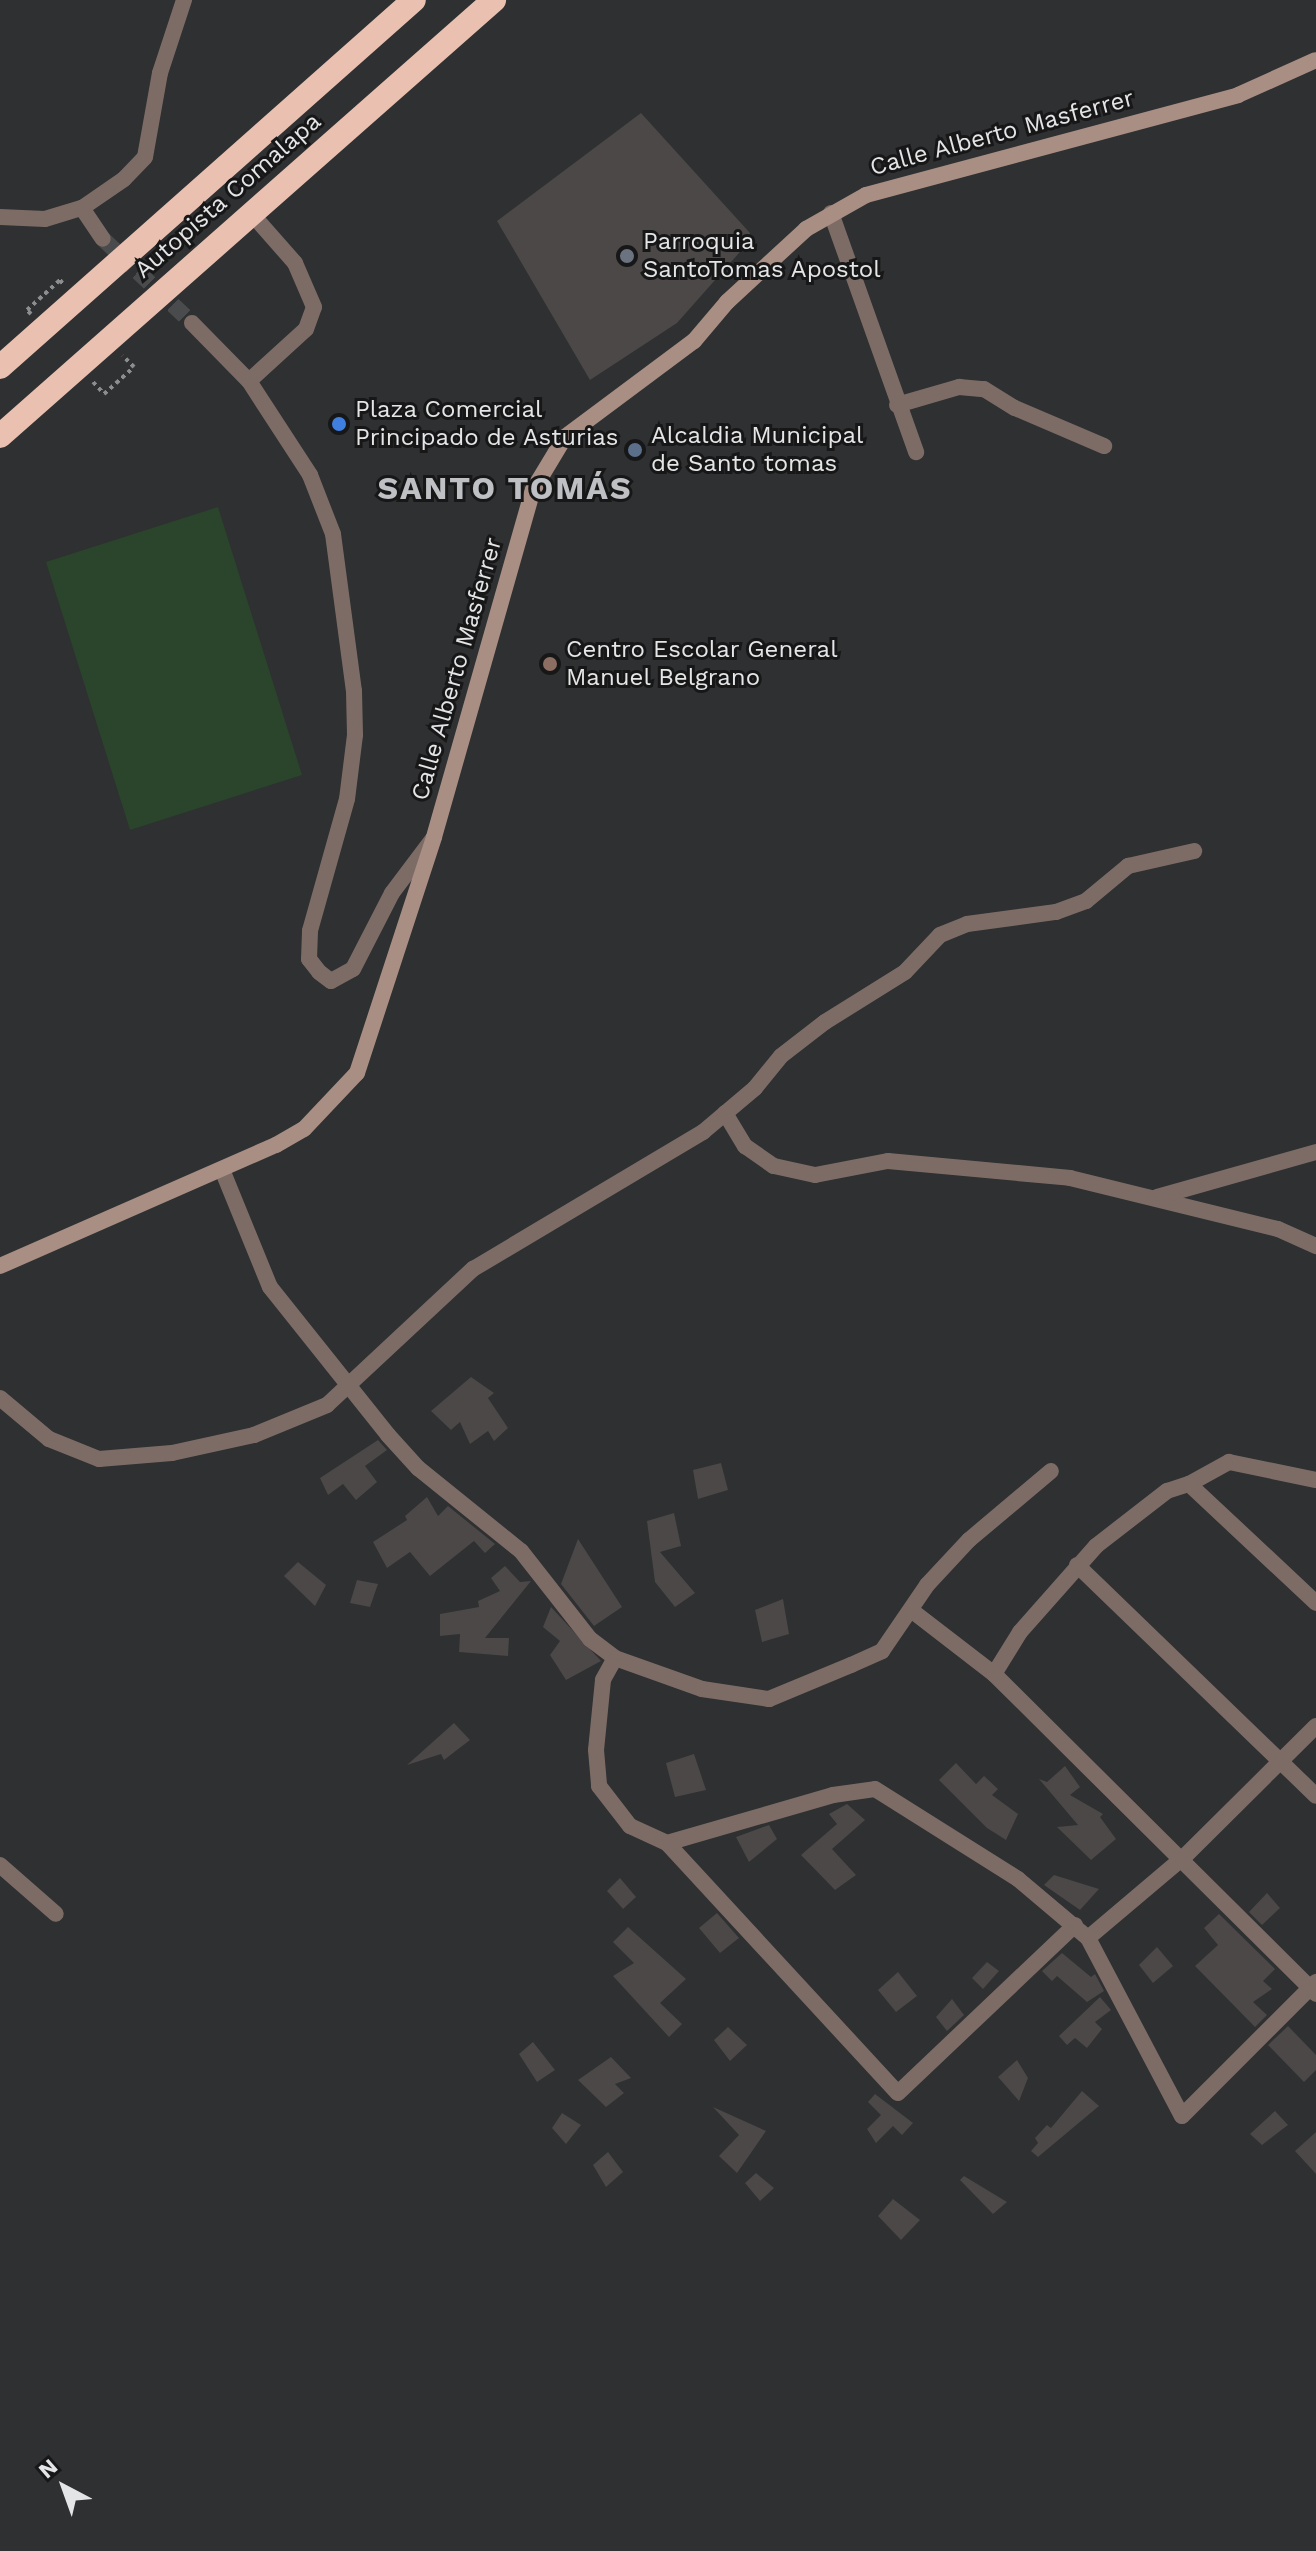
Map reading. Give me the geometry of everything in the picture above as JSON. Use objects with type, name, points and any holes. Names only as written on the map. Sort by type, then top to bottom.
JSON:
[{"type":"highway","name":"Autopista Comalapa","points":[[0,367],[414,0]]},
{"type":"highway","name":"Autopista Comalapa","points":[[0,436],[494,0]]},
{"type":"main road","name":"Calle Alberto Masferrer","points":[[0,1266],[223,1172],[304,1129],[357,1073],[434,837],[533,490],[553,452],[590,416],[694,341],[765,264],[831,213],[866,195],[944,170],[1238,95],[1316,60]]},
{"type":"street","points":[[0,217],[45,219],[82,208],[124,179],[145,157],[160,73],[184,0]]},
{"type":"street","points":[[82,208],[103,239]]},
{"type":"street","points":[[249,381],[306,329],[314,307],[295,263],[251,213]]},
{"type":"street","points":[[831,213],[916,452]]},
{"type":"street","points":[[192,323],[249,381],[310,475],[333,534],[351,659],[353,770],[310,931],[309,959],[319,972],[331,981],[353,969],[392,893],[434,837]]},
{"type":"street","points":[[897,405],[959,387],[984,389],[1015,408],[1104,446]]},
{"type":"street","points":[[0,1398],[49,1439],[99,1459],[172,1453],[254,1435],[327,1405],[473,1269],[703,1132],[781,1056],[825,1022],[905,972],[940,935],[967,924],[1056,912],[1086,901],[1128,866],[1194,851]]},
{"type":"street","points":[[725,1113],[745,1146],[774,1166],[815,1175],[888,1161],[1070,1178],[1278,1229],[1316,1246]]},
{"type":"street","points":[[1156,1197],[1316,1152]]},
{"type":"street","points":[[223,1172],[270,1287],[349,1387],[418,1468],[521,1551],[590,1639],[615,1658],[702,1689],[769,1699],[882,1651],[911,1610],[969,1540],[1051,1471]]},
{"type":"street","points":[[994,1674],[1020,1632],[1077,1565],[1135,1514],[1167,1491],[1189,1484],[1229,1462],[1316,1480]]},
{"type":"street","points":[[1189,1484],[1316,1603]]},
{"type":"street","points":[[1077,1565],[1316,1796]]},
{"type":"street","points":[[667,1843],[833,1795],[875,1789],[1018,1879],[1088,1938],[1182,2116],[1314,1988],[1184,1857],[994,1674],[911,1610]]},
{"type":"street","points":[[615,1658],[603,1680],[596,1750],[599,1786],[630,1826],[667,1843],[898,2093],[1075,1925]]},
{"type":"street","points":[[1088,1938],[1184,1857],[1316,1726]]},
{"type":"street","points":[[0,1865],[56,1914]]},
{"type":"path","points":[[27,310],[60,280]]},
{"type":"path","points":[[99,389],[104,394],[134,367]]},
{"type":"green space","points":[[218,507],[302,775],[130,830],[46,562]]},
{"type":"building","name":"Parroquia SantoTomas Apostol","points":[[641,113],[750,233],[747,244],[677,323],[590,380],[497,221]]},
{"type":"building","points":[[471,1377],[494,1393],[488,1398],[508,1428],[494,1441],[488,1431],[470,1444],[460,1422],[451,1430],[431,1411]]},
{"type":"building","points":[[378,1440],[387,1450],[365,1466],[377,1482],[356,1500],[343,1484],[328,1495],[320,1478]]},
{"type":"building","points":[[721,1463],[728,1490],[698,1499],[693,1470]]},
{"type":"building","points":[[427,1497],[438,1516],[448,1506],[495,1544],[485,1553],[474,1541],[430,1576],[410,1552],[387,1568],[373,1542],[407,1520],[405,1516]]},
{"type":"building","points":[[674,1513],[681,1546],[660,1552],[695,1593],[675,1607],[655,1582],[647,1521]]},
{"type":"building","points":[[578,1539],[622,1607],[594,1626],[561,1584]]},
{"type":"building","points":[[298,1562],[326,1585],[315,1606],[284,1576]]},
{"type":"building","points":[[505,1566],[520,1582],[531,1581],[485,1638],[509,1638],[508,1656],[459,1652],[460,1634],[440,1636],[440,1614],[479,1607],[478,1601],[500,1591],[491,1578]]},
{"type":"building","points":[[357,1580],[378,1584],[370,1607],[350,1603]]},
{"type":"building","points":[[783,1599],[789,1634],[762,1642],[755,1610]]},
{"type":"building","points":[[551,1607],[601,1661],[566,1680],[550,1655],[560,1641],[543,1627]]},
{"type":"building","points":[[454,1723],[470,1740],[444,1760],[441,1754],[407,1765]]},
{"type":"building","points":[[694,1754],[706,1790],[675,1797],[666,1763]]},
{"type":"building","points":[[956,1763],[976,1784],[984,1776],[998,1789],[992,1795],[1018,1814],[1006,1840],[987,1828],[939,1780]]},
{"type":"building","points":[[1065,1766],[1080,1787],[1070,1795],[1103,1814],[1100,1817],[1116,1839],[1091,1860],[1057,1827],[1078,1825],[1039,1779],[1047,1782]]},
{"type":"building","points":[[847,1804],[865,1820],[832,1849],[856,1875],[835,1890],[801,1855],[837,1824],[829,1814]]},
{"type":"building","points":[[769,1825],[777,1839],[749,1862],[736,1837]]},
{"type":"building","points":[[1054,1875],[1099,1889],[1080,1910],[1044,1885]]},
{"type":"building","points":[[620,1878],[636,1897],[623,1909],[607,1891]]},
{"type":"building","points":[[1267,1893],[1280,1908],[1262,1925],[1249,1912]]},
{"type":"building","points":[[717,1913],[739,1938],[720,1953],[699,1928]]},
{"type":"building","points":[[1219,1914],[1275,1969],[1263,1981],[1272,1989],[1253,2002],[1267,2015],[1255,2027],[1195,1966],[1218,1945],[1204,1928]]},
{"type":"building","points":[[628,1927],[686,1979],[660,2003],[682,2024],[669,2037],[613,1976],[634,1963],[613,1942]]},
{"type":"building","points":[[1157,1947],[1173,1966],[1153,1983],[1139,1965]]},
{"type":"building","points":[[1062,1953],[1091,1977],[1095,1974],[1104,1991],[1087,2002],[1057,1976],[1052,1981],[1042,1971]]},
{"type":"building","points":[[987,1962],[999,1971],[983,1989],[972,1978]]},
{"type":"building","points":[[898,1972],[917,1996],[896,2012],[878,1990]]},
{"type":"building","points":[[1100,1997],[1111,2010],[1095,2022],[1102,2029],[1087,2048],[1075,2038],[1067,2045],[1059,2036]]},
{"type":"building","points":[[952,1999],[964,2015],[947,2031],[936,2017]]},
{"type":"building","points":[[1288,2026],[1316,2055],[1316,2070],[1304,2082],[1268,2045]]},
{"type":"building","points":[[728,2027],[747,2045],[730,2061],[714,2040]]},
{"type":"building","points":[[533,2042],[555,2070],[537,2082],[519,2054]]},
{"type":"building","points":[[611,2057],[631,2078],[615,2084],[624,2093],[606,2107],[578,2080]]},
{"type":"building","points":[[1017,2060],[1028,2078],[1019,2101],[998,2077]]},
{"type":"building","points":[[1082,2091],[1099,2106],[1038,2157],[1031,2151],[1038,2143],[1035,2138],[1047,2125],[1051,2128]]},
{"type":"building","points":[[875,2094],[913,2123],[902,2135],[893,2126],[876,2143],[867,2129],[881,2115],[868,2102]]},
{"type":"building","points":[[713,2107],[766,2131],[737,2173],[719,2156],[739,2135]]},
{"type":"building","points":[[1275,2111],[1288,2125],[1262,2145],[1250,2134]]},
{"type":"building","points":[[562,2113],[581,2125],[566,2144],[552,2128]]},
{"type":"building","points":[[1316,2132],[1316,2174],[1295,2151]]},
{"type":"building","points":[[608,2152],[623,2172],[606,2187],[593,2165]]},
{"type":"building","points":[[756,2173],[774,2188],[760,2201],[745,2183]]},
{"type":"building","points":[[964,2176],[1007,2202],[993,2214],[960,2180]]},
{"type":"building","points":[[893,2199],[920,2220],[901,2240],[878,2216]]},
{"type":"tunnel","points":[[103,239],[192,323]]},
{"type":"place","name":"Parroquia SantoTomas Apostol","points":[[627,256]]},
{"type":"place","name":"Plaza Comercial Principado de Asturias","points":[[339,424]]},
{"type":"place","name":"Alcaldia Municipal de Santo tomas","points":[[635,450]]},
{"type":"place","name":"Centro Escolar General Manuel Belgrano","points":[[550,664]]},
{"type":"district","name":"SANTO TOMÁS","points":[[505,488]]}]
